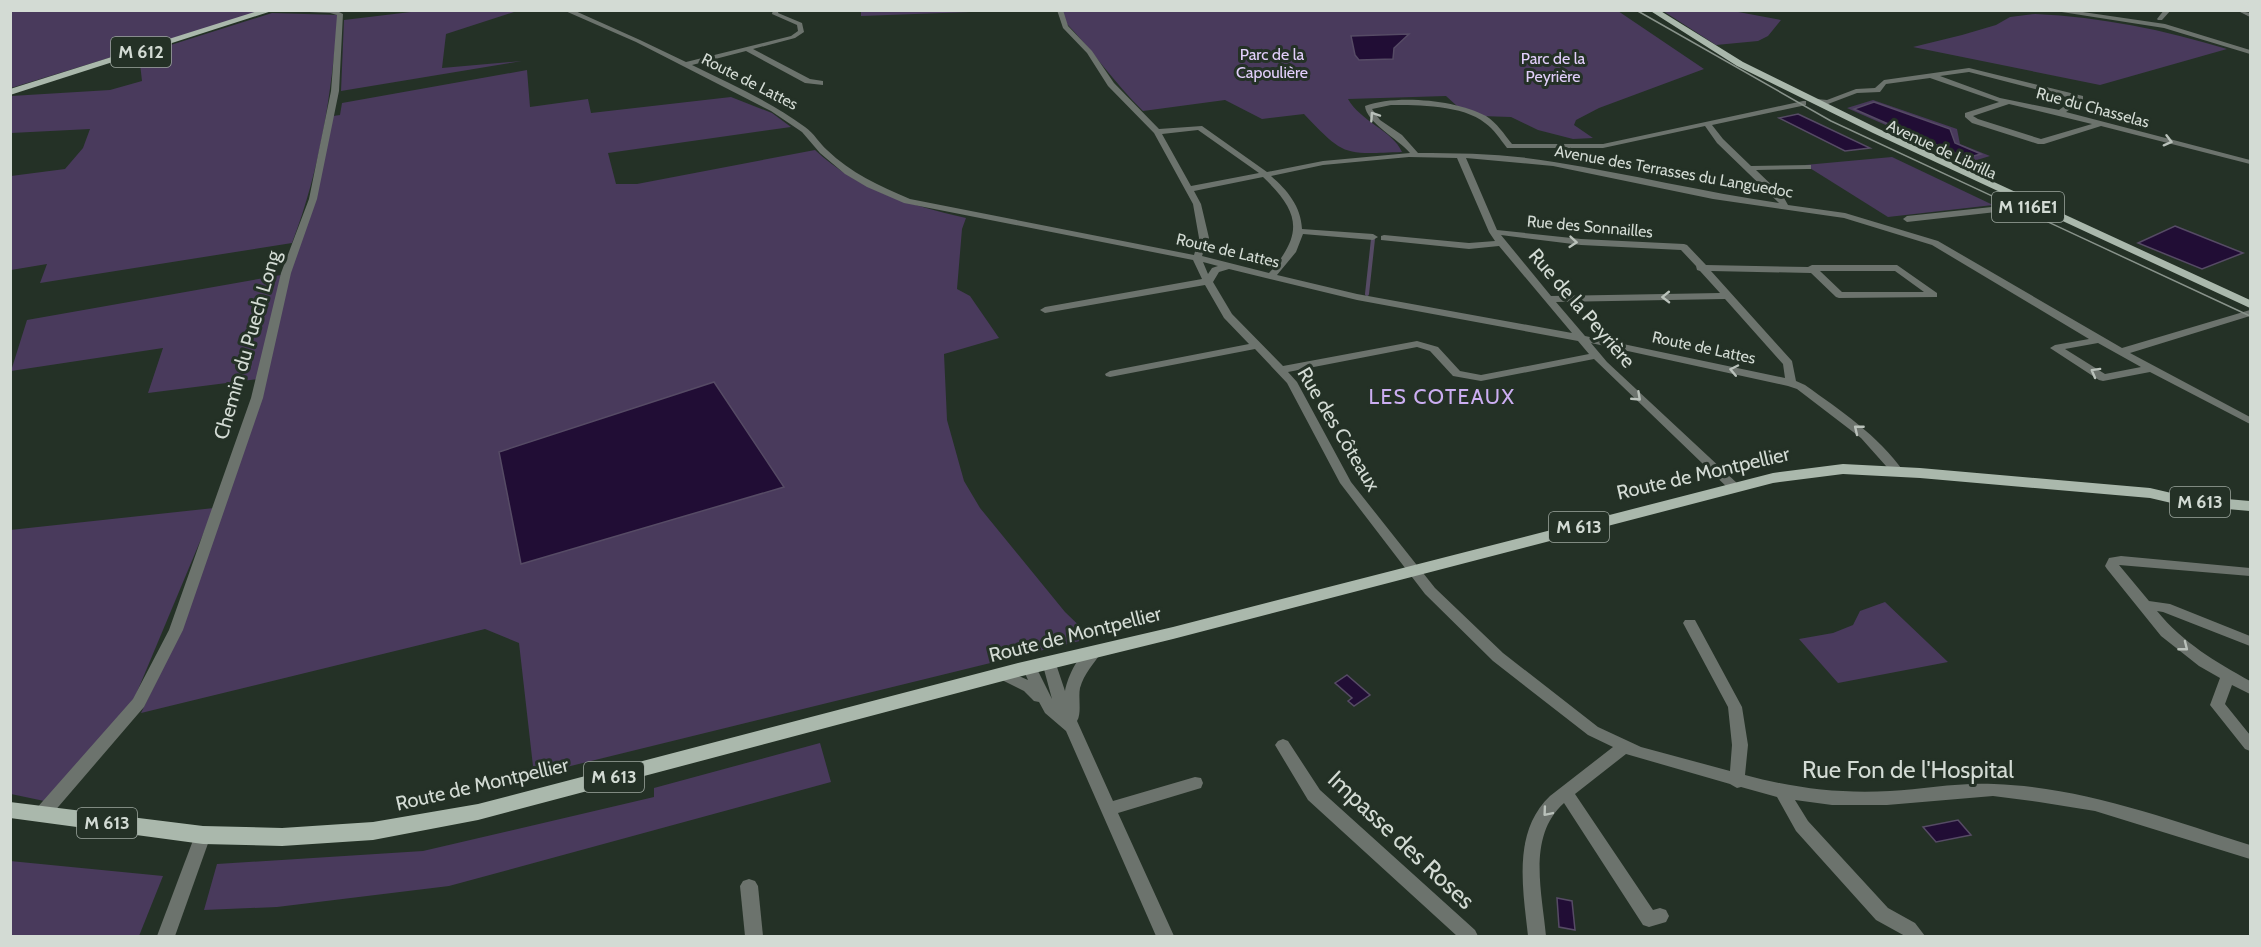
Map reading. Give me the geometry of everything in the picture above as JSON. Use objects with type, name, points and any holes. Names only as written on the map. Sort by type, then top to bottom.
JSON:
[{"type":"main road","name":"M 612","points":[[10,92],[271,10]]},
{"type":"main road","name":"Avenue de Librilla","points":[[1645,10],[1810,102]]},
{"type":"main road","name":"Avenue de Librilla","points":[[1653,10],[1671,23]]},
{"type":"main road","name":"Avenue de Librilla","points":[[1740,64],[1754,74],[1934,163],[2250,312]]},
{"type":"main road","name":"Avenue de Librilla","points":[[1754,74],[1875,133],[1897,141],[2027,206],[2250,304]]},
{"type":"main road","name":"Route de Montpellier","points":[[10,810],[203,835],[282,837],[373,831],[478,812],[1029,667],[1414,571],[1734,487],[1803,472],[1843,469],[1898,472],[2150,493],[2180,500],[2250,506]]},
{"type":"main road","name":"Route de Montpellier","points":[[2150,493],[2170,490],[2250,497]]},
{"type":"street","name":"Chemin du Puech Long","points":[[41,815],[139,703],[176,630],[257,398],[286,273],[315,188],[335,91],[340,14],[271,10]]},
{"type":"street","name":"Route de Lattes","points":[[566,10],[638,40],[792,120],[849,172],[870,185],[907,201],[951,212],[1197,258],[1357,297],[1580,338],[1791,383],[1801,387],[1855,426],[1880,448],[1898,472]]},
{"type":"street","points":[[684,65],[798,35],[801,32],[800,24],[776,14],[776,10]]},
{"type":"street","points":[[1060,10],[1065,27],[1090,52],[1111,84],[1157,132],[1191,189],[1204,238],[1197,258]]},
{"type":"street","points":[[1998,10],[2019,10]]},
{"type":"street","points":[[2044,10],[2145,22],[2178,29],[2250,52]]},
{"type":"street","points":[[2052,10],[2057,11]]},
{"type":"street","points":[[2239,10],[2250,15]]},
{"type":"street","points":[[2160,19],[2166,11]]},
{"type":"street","points":[[2145,22],[2160,19],[2178,29]]},
{"type":"street","points":[[747,49],[808,81],[820,83]]},
{"type":"street","points":[[1416,155],[1398,136],[1377,122],[1368,108],[1377,104],[1428,102],[1485,119],[1510,146],[1603,146],[1810,102],[1828,102],[1830,99],[1856,91],[1877,90],[1884,82],[1969,70],[2080,98],[2060,113]]},
{"type":"street","name":"Rue du Chasselas","points":[[1930,75],[2007,102],[2025,104],[2102,123],[2250,162]]},
{"type":"street","points":[[2007,102],[1968,115],[1975,121],[2041,142],[2102,123]]},
{"type":"street","points":[[1706,123],[1720,141],[1780,198],[1785,207]]},
{"type":"street","points":[[1157,132],[1199,128],[1263,173],[1292,203],[1299,231],[1289,255],[1271,276]]},
{"type":"street","name":"Avenue des Terrasses du Languedoc","points":[[1191,189],[1323,163],[1416,155],[1460,155],[1553,164],[1678,190],[1858,219],[1935,243],[2099,340],[2250,421]]},
{"type":"street","name":"Rue de la Peyrière","points":[[1460,155],[1501,243],[1550,299],[1595,356],[1734,487]]},
{"type":"street","points":[[1751,168],[1808,167]]},
{"type":"street","points":[[1907,219],[2027,206]]},
{"type":"street","points":[[1299,231],[1372,237]]},
{"type":"street","name":"Rue des Sonnailles","points":[[1494,231],[1581,242],[1684,248],[1700,268]]},
{"type":"street","points":[[1384,238],[1469,246],[1501,243]]},
{"type":"street","name":"Rue des Côteaux","points":[[1197,258],[1228,316],[1292,382],[1347,483],[1414,571]]},
{"type":"street","points":[[1045,310],[1209,281],[1215,270],[1228,266]]},
{"type":"street","points":[[1700,268],[1814,270],[1839,295],[1934,296],[1897,268],[1812,268],[1814,270]]},
{"type":"street","points":[[1700,268],[1788,363],[1791,383]]},
{"type":"street","points":[[1550,299],[1725,296]]},
{"type":"street","points":[[2121,352],[2250,312]]},
{"type":"street","points":[[2099,340],[2055,348],[2103,378],[2152,368]]},
{"type":"street","points":[[1281,370],[1418,344],[1434,349],[1457,374],[1481,378],[1595,356]]},
{"type":"street","points":[[1110,374],[1256,346]]},
{"type":"street","points":[[2250,572],[2114,561],[2114,571],[2143,606],[2182,646],[2228,677],[2250,688]]},
{"type":"street","name":"Rue Fon de l'Hospital","points":[[1414,571],[1430,591],[1498,657],[1593,731],[1623,747],[1737,782],[1782,792],[1832,798],[1887,798],[1993,790],[2095,804],[2250,852]]},
{"type":"street","points":[[2143,606],[2165,607],[2250,641]]},
{"type":"street","points":[[1690,623],[1734,707],[1740,745],[1737,782]]},
{"type":"street","points":[[1074,730],[1070,700],[1074,676],[1095,651]]},
{"type":"street","points":[[1049,662],[1060,700],[1165,936]]},
{"type":"street","points":[[1029,667],[1050,709]]},
{"type":"street","points":[[1002,674],[1029,687],[1074,730]]},
{"type":"street","points":[[2228,677],[2217,705],[2250,745]]},
{"type":"street","name":"Impasse des Roses","points":[[1283,745],[1314,795],[1469,936]]},
{"type":"street","points":[[1537,936],[1532,847],[1534,829],[1547,809],[1623,747]]},
{"type":"street","points":[[1110,809],[1195,783]]},
{"type":"street","points":[[1782,792],[1802,826],[1882,914],[1909,929],[1916,936]]},
{"type":"street","points":[[1567,794],[1649,919],[1660,916]]},
{"type":"street","points":[[166,936],[203,835]]},
{"type":"street","points":[[749,886],[754,936]]},
{"type":"green space","points":[[861,10],[997,10],[997,11],[861,16]]},
{"type":"green space","points":[[1063,10],[1618,11],[1704,69],[1599,108],[1576,120],[1574,125],[1593,138],[1573,139],[1538,130],[1511,117],[1481,116],[1457,106],[1446,96],[1348,99],[1360,114],[1391,138],[1402,152],[1356,152],[1337,145],[1304,114],[1262,119],[1225,100],[1143,111],[1063,20]]},
{"type":"green space","points":[[11,11],[262,11],[11,88]]},
{"type":"green space","points":[[419,11],[517,11],[446,34],[442,68],[522,61],[341,91],[344,20]]},
{"type":"green space","points":[[1663,11],[1733,11],[1781,20],[1768,36],[1758,41],[1716,45]]},
{"type":"green space","points":[[272,13],[338,15],[323,130],[310,187],[292,243],[40,283],[47,264],[11,270],[11,176],[65,169],[83,148],[90,129],[11,133],[11,96],[110,90],[142,81],[139,55]]},
{"type":"green space","points":[[2035,14],[2084,18],[2132,26],[2227,49],[2100,85],[1913,47],[1996,25],[2010,17]]},
{"type":"green space","points":[[527,70],[530,107],[588,99],[591,113],[731,97],[772,113],[791,127],[608,153],[616,184],[637,184],[815,150],[831,164],[867,186],[924,208],[966,218],[962,229],[957,289],[970,296],[999,338],[944,354],[947,420],[964,481],[980,508],[1065,612],[1092,638],[534,775],[519,643],[485,629],[141,713],[182,629],[262,397],[288,274],[333,116],[340,115],[342,103]]},
{"type":"green space","points":[[1873,100],[1957,129],[1960,144],[1990,156],[1970,162],[1847,108]]},
{"type":"green space","points":[[1892,157],[1993,205],[1888,217],[1805,165]]},
{"type":"green space","points":[[281,275],[258,379],[148,393],[163,348],[11,371],[27,320]]},
{"type":"green space","points":[[214,508],[132,704],[49,802],[11,794],[10,530]]},
{"type":"green space","points":[[1885,602],[1948,662],[1838,683],[1799,639],[1833,633],[1853,625],[1860,611]]},
{"type":"green space","points":[[820,743],[831,782],[449,886],[277,907],[204,910],[217,864],[423,851],[654,797],[654,788]]},
{"type":"green space","points":[[10,861],[163,876],[139,936],[11,936]]},
{"type":"shaded area","points":[[1409,34],[1394,48],[1393,59],[1359,60],[1355,55],[1351,36]]},
{"type":"shaded area","points":[[1874,102],[1950,129],[1955,143],[1981,154],[1966,158],[1854,109]]},
{"type":"shaded area","points":[[1798,114],[1870,148],[1845,151],[1779,118]]},
{"type":"shaded area","points":[[2175,226],[2243,253],[2202,269],[2138,243]]},
{"type":"shaded area","points":[[714,382],[784,487],[521,564],[499,452]]},
{"type":"shaded area","points":[[1347,675],[1370,695],[1354,706],[1348,701],[1352,698],[1335,683]]},
{"type":"shaded area","points":[[1958,820],[1971,835],[1936,842],[1923,827]]},
{"type":"shaded area","points":[[1557,898],[1572,901],[1575,930],[1559,927]]},
{"type":"waterway","points":[[1367,294],[1373,239]]},
{"type":"tram line","points":[[1636,10],[1831,121],[2250,316]]},
{"type":"district","name":"LES COTEAUX","points":[[1442,397]]},
{"type":"park label","name":"Parc de la Capoulière","points":[[1272,63]]},
{"type":"park label","name":"Parc de la Peyrière","points":[[1553,67]]}]
